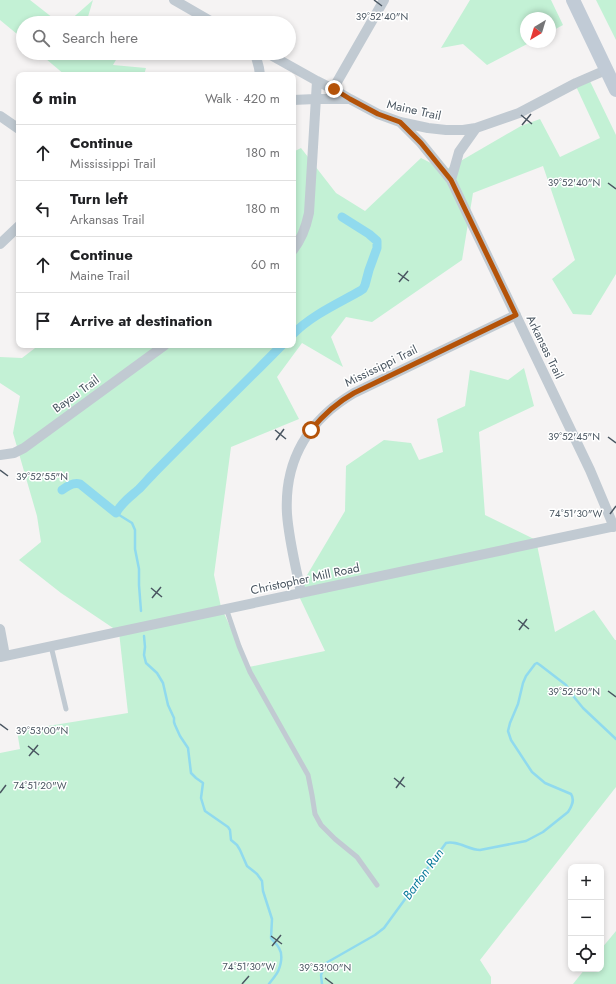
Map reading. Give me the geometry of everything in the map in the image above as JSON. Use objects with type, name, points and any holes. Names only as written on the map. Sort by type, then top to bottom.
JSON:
[{"type":"main road","points":[[573,0],[616,90]]},
{"type":"street","points":[[174,0],[202,16]]},
{"type":"street","points":[[334,89],[384,0]]},
{"type":"street","points":[[257,60],[260,72]]},
{"type":"street","name":"Maine Trail","points":[[280,60],[378,114],[400,122],[446,130],[476,128],[526,110],[576,83],[606,70]]},
{"type":"street","points":[[296,246],[304,232],[309,213],[317,81]]},
{"type":"street","points":[[296,100],[350,99]]},
{"type":"street","points":[[0,116],[16,128]]},
{"type":"street","name":"Arkansas Trail","points":[[400,122],[421,143],[451,180],[615,526]]},
{"type":"street","points":[[451,180],[459,152],[476,128]]},
{"type":"street","points":[[0,244],[16,229]]},
{"type":"street","name":"Mississippi Trail","points":[[301,593],[288,523],[287,500],[291,470],[300,448],[311,430],[329,410],[340,401],[354,393],[516,315]]},
{"type":"street","name":"Bayau Trail","points":[[0,455],[14,453],[24,448],[161,348]]},
{"type":"street","name":"Christopher Mill Road","points":[[3,656],[615,526]]},
{"type":"street","points":[[0,629],[3,656]]},
{"type":"lane","points":[[226,608],[250,672],[308,775],[315,814],[321,825],[356,857],[377,885]]},
{"type":"lane","points":[[51,646],[66,709]]},
{"type":"green space","points":[[0,0],[30,0],[50,16],[16,16],[16,33],[0,20]]},
{"type":"green space","points":[[93,0],[88,16],[75,16]]},
{"type":"green space","points":[[470,0],[551,0],[563,25],[556,29],[556,12],[520,12],[520,48],[487,65],[463,44],[441,48]]},
{"type":"green space","points":[[596,0],[616,0],[616,40]]},
{"type":"green space","points":[[47,60],[116,60],[113,65],[146,68],[145,72],[61,72]]},
{"type":"green space","points":[[587,75],[616,135],[616,274],[591,315],[573,314],[552,279],[575,260],[543,166],[473,193],[462,260],[372,322],[346,317],[331,337],[343,367],[302,343],[277,377],[299,419],[231,447],[214,575],[221,607],[249,667],[325,651],[297,592],[345,511],[346,466],[384,440],[411,443],[419,460],[443,452],[437,419],[465,406],[470,370],[508,380],[524,368],[534,406],[479,432],[485,515],[536,540],[555,632],[594,610],[616,640],[616,787],[480,960],[491,977],[491,984],[0,984],[0,753],[20,749],[17,731],[128,713],[119,632],[61,593],[19,560],[41,542],[37,516],[13,433],[20,396],[0,383],[0,357],[22,358],[35,348],[296,348],[296,150],[301,148],[336,193],[365,211],[421,158],[445,170],[521,126],[540,119],[560,157],[600,138],[574,82]]},
{"type":"green space","points":[[616,931],[616,984],[573,984],[583,972],[604,972],[604,945]]},
{"type":"waterway","points":[[296,331],[316,315],[363,289],[365,285],[377,248],[377,241],[369,234],[342,217]]},
{"type":"waterway","points":[[62,490],[71,485],[80,484],[116,513],[118,509],[279,348]]},
{"type":"waterway","points":[[116,513],[132,523],[135,530],[135,549],[139,569],[141,611]]},
{"type":"waterway","points":[[144,636],[144,655],[146,663],[157,673],[163,683],[168,705],[174,718],[175,725],[188,748],[191,773],[203,783],[201,798],[205,811],[228,827],[230,830],[231,840],[237,845],[247,866],[257,874],[262,881],[263,891],[272,919],[271,938],[278,947],[281,955],[281,963],[277,973],[269,984]]},
{"type":"waterway","name":"Barton Run","points":[[322,984],[321,975],[326,963],[375,935],[384,928],[446,843],[450,842],[480,850],[526,841],[543,832],[571,808],[573,798],[571,794],[545,783],[532,772],[511,740],[508,731],[518,704],[523,683],[526,676],[535,664],[537,663],[540,665],[566,685],[583,708],[616,739]]},
{"type":"route","points":[[311,430],[329,410],[340,401],[354,393],[516,315],[451,180],[421,143],[400,122],[378,114],[334,89]]}]
